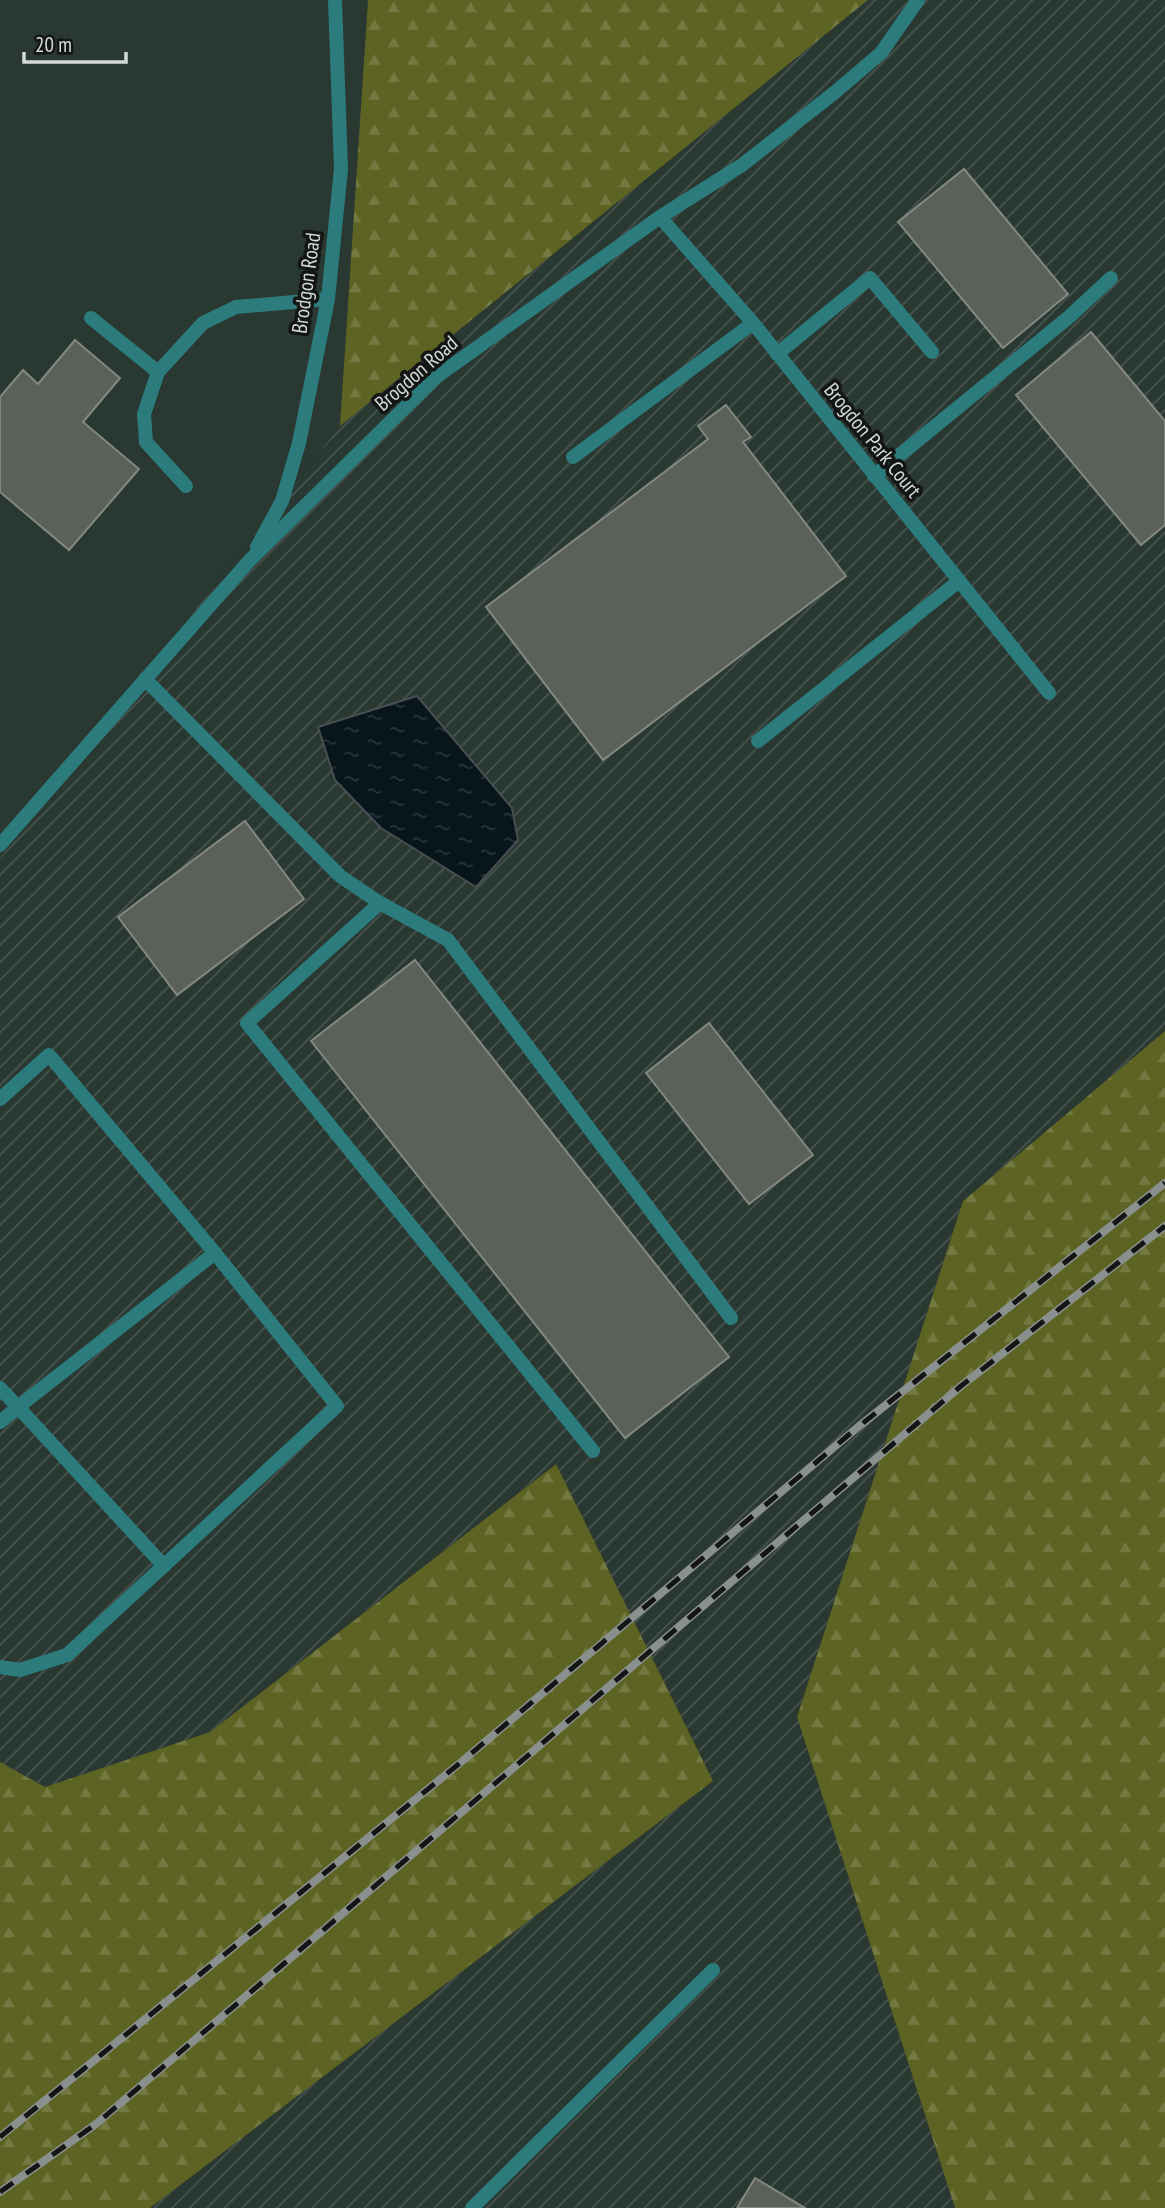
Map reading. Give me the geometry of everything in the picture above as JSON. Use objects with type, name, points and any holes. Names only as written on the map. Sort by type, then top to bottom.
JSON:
[{"type":"street","name":"Brodgon Road","points":[[250,561],[282,501],[299,443],[328,299],[341,169],[335,0]]},
{"type":"street","name":"Brogdon Road","points":[[0,845],[250,561],[436,377],[660,217],[742,165],[881,53],[918,0]]},
{"type":"street","name":"Brogdon Park Court","points":[[660,217],[753,323],[1049,694]]},
{"type":"street","points":[[777,354],[870,278],[932,352]]},
{"type":"street","points":[[874,476],[1069,317],[1111,278]]},
{"type":"street","points":[[186,486],[146,442],[144,414],[158,372],[203,323],[236,307],[328,299]]},
{"type":"street","points":[[92,317],[158,372]]},
{"type":"street","points":[[573,457],[753,323]]},
{"type":"street","points":[[758,741],[959,582]]},
{"type":"street","points":[[145,679],[340,876],[380,903],[448,940],[730,1318]]},
{"type":"street","points":[[380,903],[247,1023],[593,1451]]},
{"type":"street","points":[[0,1099],[48,1055],[215,1253],[337,1406],[67,1655],[20,1670],[0,1667]]},
{"type":"street","points":[[0,1422],[215,1253]]},
{"type":"street","points":[[0,1388],[164,1566]]},
{"type":"street","points":[[472,2208],[713,1970]]},
{"type":"shaded area","points":[[0,0],[368,0],[340,426],[0,858]]},
{"type":"shaded area","points":[[868,0],[1165,0],[1165,1031],[963,1201],[797,1717],[955,2208],[150,2208],[713,1781],[555,1464],[210,1732],[45,1787],[0,1762],[0,858],[340,426]]},
{"type":"green space","points":[[368,0],[868,0],[340,426]]},
{"type":"green space","points":[[1165,1031],[1165,2208],[955,2208],[797,1717],[963,1201]]},
{"type":"green space","points":[[556,1464],[713,1781],[150,2208],[0,2208],[0,1762],[45,1787],[210,1732]]},
{"type":"water","points":[[417,696],[512,808],[518,840],[476,887],[381,828],[335,780],[318,727]]},
{"type":"building","points":[[964,169],[1068,294],[1003,348],[898,222]]},
{"type":"building","points":[[1091,332],[1165,421],[1165,525],[1141,545],[1016,395]]},
{"type":"building","points":[[75,340],[120,378],[83,422],[139,469],[69,550],[0,492],[0,397],[23,370],[38,384]]},
{"type":"building","points":[[726,405],[751,437],[743,442],[846,576],[603,760],[486,607],[708,439],[698,426]]},
{"type":"building","points":[[245,821],[304,899],[177,995],[118,917]]},
{"type":"building","points":[[415,960],[729,1357],[625,1438],[311,1041]]},
{"type":"building","points":[[709,1023],[813,1155],[749,1204],[646,1073]]},
{"type":"building","points":[[755,2178],[805,2208],[737,2208]]},
{"type":"railway","points":[[0,2137],[460,1763],[858,1427],[1165,1183]]},
{"type":"railway","points":[[0,2192],[96,2124],[961,1386],[1165,1226]]}]
